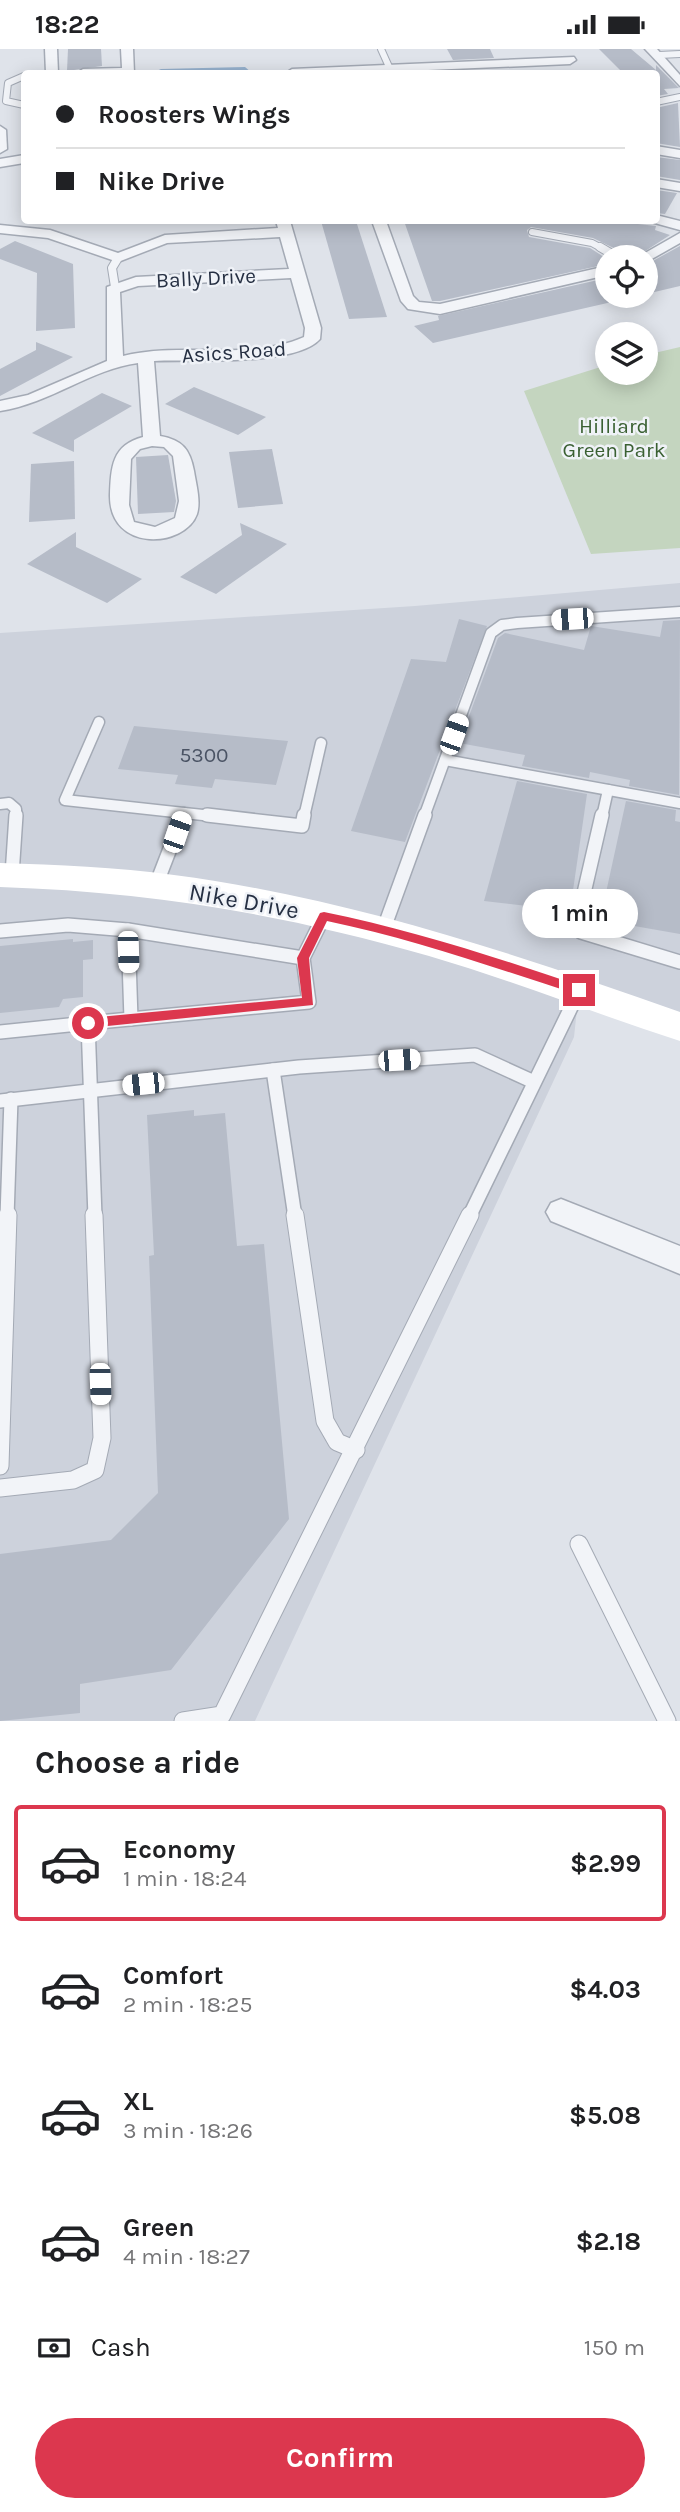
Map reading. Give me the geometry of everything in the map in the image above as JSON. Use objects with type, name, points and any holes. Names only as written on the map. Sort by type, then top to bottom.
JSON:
[{"type":"street","points":[[48,70],[51,49]]},
{"type":"street","points":[[127,49],[128,70]]},
{"type":"street","points":[[514,49],[522,63]]},
{"type":"street","points":[[655,52],[680,82]]},
{"type":"street","points":[[374,70],[475,69],[570,61]]},
{"type":"street","points":[[0,130],[0,149]]},
{"type":"street","points":[[660,151],[680,154]]},
{"type":"street","points":[[0,163],[21,160]]},
{"type":"street","points":[[660,184],[680,187]]},
{"type":"street","points":[[660,220],[680,226]]},
{"type":"street","points":[[380,224],[406,298],[414,306],[440,309],[595,274]]},
{"type":"street","points":[[0,229],[50,234],[118,258],[165,239],[284,226]]},
{"type":"street","name":"Asics Road","points":[[0,406],[48,394],[80,377],[116,363],[146,358],[286,350],[301,346],[314,334],[284,226]]},
{"type":"street","points":[[658,250],[680,237]]},
{"type":"street","name":"Bally Drive","points":[[115,287],[136,282],[298,272]]},
{"type":"street","points":[[115,287],[112,291],[116,363]]},
{"type":"street","points":[[146,358],[152,441]]},
{"type":"street","points":[[152,441],[167,442],[178,448],[188,512],[184,522],[172,529],[156,533],[139,531],[127,525],[121,516],[122,459],[125,450],[152,441]]},
{"type":"street","name":"Nike Drive","points":[[6,875],[156,885],[384,928],[467,952],[680,1027]]},
{"type":"street","points":[[561,1212],[680,1260]]},
{"type":"lane","points":[[381,49],[390,69]]},
{"type":"lane","points":[[655,52],[680,54]]},
{"type":"lane","points":[[21,77],[8,83],[6,101],[21,104]]},
{"type":"lane","points":[[660,101],[680,97]]},
{"type":"lane","points":[[532,232],[596,245]]},
{"type":"lane","points":[[115,287],[112,268],[118,258]]},
{"type":"lane","points":[[384,928],[491,633],[502,625],[680,612]]},
{"type":"lane","points":[[99,722],[65,800],[302,826],[321,743]]},
{"type":"lane","points":[[445,760],[680,803]]},
{"type":"lane","points":[[608,790],[578,919],[581,932],[668,961],[680,962]]},
{"type":"lane","points":[[0,804],[9,803],[16,809],[6,875]]},
{"type":"lane","points":[[156,885],[184,813]]},
{"type":"lane","points":[[0,1032],[309,1002],[303,958],[324,916]]},
{"type":"lane","points":[[0,931],[68,925],[128,930],[303,958]]},
{"type":"lane","points":[[128,930],[131,1019]]},
{"type":"lane","points":[[183,1721],[222,1715],[356,1450],[579,990]]},
{"type":"lane","points":[[0,1488],[73,1480],[95,1470],[102,1438],[88,1023]]},
{"type":"lane","points":[[0,1466],[5,1100],[272,1070],[475,1055],[534,1082]]},
{"type":"lane","points":[[272,1070],[325,1422],[337,1442],[356,1450]]},
{"type":"lane","points":[[579,1544],[667,1721]]},
{"type":"shaded area","points":[[680,583],[680,1027],[579,991],[574,1037],[255,1721],[0,1721],[0,633],[415,606]]},
{"type":"green space","name":"Hilliard Green Park","points":[[680,347],[680,548],[591,554],[524,391],[595,369],[595,385],[658,385],[658,352]]},
{"type":"water","points":[[245,67],[248,70],[159,70]]},
{"type":"building","points":[[68,49],[101,49],[102,66],[67,70]]},
{"type":"building","points":[[447,49],[490,49],[494,58],[453,60]]},
{"type":"building","points":[[599,49],[631,49],[656,70],[620,70]]},
{"type":"building","points":[[656,65],[679,88],[664,89],[668,94],[660,95],[660,70],[656,70]]},
{"type":"building","points":[[678,103],[680,147],[660,144],[660,107]]},
{"type":"building","points":[[660,158],[680,160],[680,180],[660,177]]},
{"type":"building","points":[[660,191],[677,193],[665,214],[660,213]]},
{"type":"building","points":[[322,224],[357,224],[387,317],[349,319]]},
{"type":"building","points":[[405,224],[638,224],[656,226],[655,230],[670,235],[655,245],[608,245],[593,238],[531,227],[527,230],[529,237],[590,248],[595,251],[595,267],[432,301]]},
{"type":"building","points":[[15,241],[73,264],[75,328],[36,331],[37,273],[0,259],[0,249]]},
{"type":"building","points":[[680,246],[680,286],[658,291],[658,258]]},
{"type":"building","points":[[595,281],[595,306],[433,343],[414,326],[439,320],[438,316]]},
{"type":"building","points":[[36,342],[73,357],[0,396],[0,369],[36,350]]},
{"type":"building","points":[[194,387],[266,417],[238,435],[165,404]]},
{"type":"building","points":[[102,393],[132,406],[74,440],[74,452],[32,433]]},
{"type":"building","points":[[272,449],[283,504],[238,508],[229,452]]},
{"type":"building","points":[[168,455],[176,501],[174,512],[138,514],[136,457]]},
{"type":"building","points":[[74,461],[75,519],[29,522],[31,464]]},
{"type":"building","points":[[240,523],[287,544],[216,594],[180,577],[242,535]]},
{"type":"building","points":[[76,532],[76,547],[142,579],[107,603],[27,564]]},
{"type":"building","points":[[459,619],[487,626],[405,842],[351,831],[411,659],[446,662]]},
{"type":"building","points":[[680,620],[679,795],[629,786],[630,780],[590,772],[589,778],[522,766],[525,755],[459,743],[498,638],[505,633],[584,650],[591,626],[660,637],[663,621]]},
{"type":"building","points":[[134,726],[288,741],[276,785],[215,779],[212,788],[175,784],[178,775],[118,769]]},
{"type":"building","points":[[517,781],[587,794],[570,911],[484,901]]},
{"type":"building","points":[[626,801],[676,810],[675,821],[680,822],[680,934],[600,920]]},
{"type":"building","points":[[73,939],[73,942],[93,940],[93,959],[83,960],[83,997],[63,999],[59,1007],[0,1013],[0,946]]},
{"type":"building","points":[[194,1110],[194,1116],[225,1113],[237,1246],[264,1244],[289,1519],[171,1670],[80,1684],[80,1713],[0,1721],[0,1554],[111,1540],[158,1493],[149,1256],[154,1255],[147,1115]]},
{"type":"route","points":[[88,1023],[309,1002],[303,958],[324,916],[384,928],[467,952],[579,990]]}]
